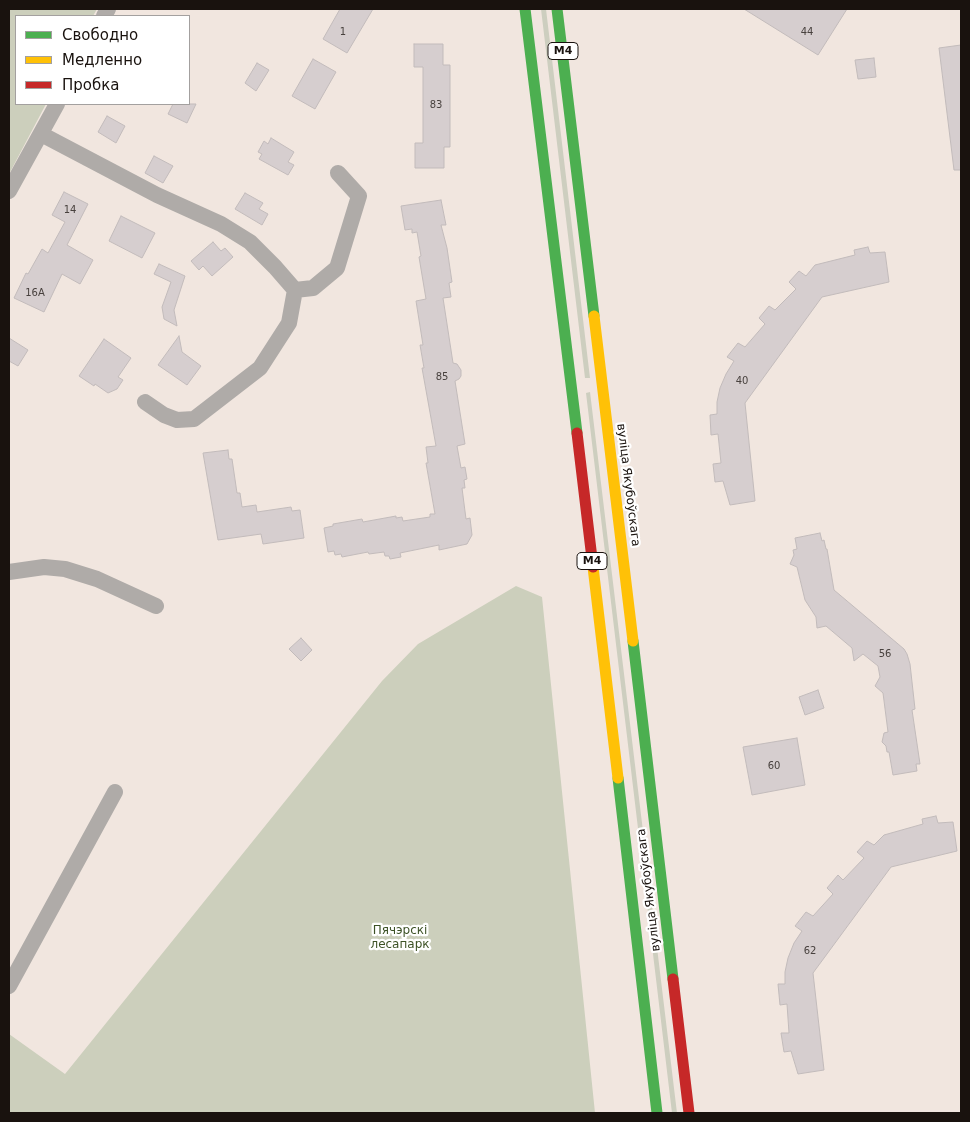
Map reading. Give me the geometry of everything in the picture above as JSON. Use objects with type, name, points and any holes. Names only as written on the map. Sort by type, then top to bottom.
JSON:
[{"type":"main road","name":"вуліца Якубоўскага","points":[[525,9],[573,397],[657,1113]]},
{"type":"main road","name":"вуліца Якубоўскага","points":[[557,9],[689,1113]]},
{"type":"street","points":[[9,191],[57,105]]},
{"type":"street","points":[[42,134],[157,195],[221,224],[250,242],[295,290]]},
{"type":"street","points":[[295,290],[313,288],[337,268],[359,196],[338,173]]},
{"type":"street","points":[[144,402],[164,415],[177,420],[194,419],[260,368],[289,323],[295,290]]},
{"type":"street","points":[[9,572],[44,567],[66,569],[97,579],[156,606]]},
{"type":"street","points":[[9,986],[116,792]]},
{"type":"shaded area","points":[[541,9],[546,9],[590,378],[585,378]]},
{"type":"shaded area","points":[[590,392],[677,1113],[672,1113],[586,393]]},
{"type":"green space","points":[[9,9],[97,9],[94,15],[15,15],[15,105],[45,105],[9,174]]},
{"type":"green space","name":"Пячэрскі лесапарк","points":[[516,586],[542,597],[595,1113],[9,1113],[9,1034],[65,1074],[382,681],[418,644]]},
{"type":"building","points":[[340,9],[373,9],[347,53],[323,39]]},
{"type":"building","points":[[744,9],[847,9],[818,55]]},
{"type":"building","points":[[414,44],[443,44],[443,65],[450,65],[450,147],[444,147],[444,168],[415,168],[415,143],[423,143],[423,67],[414,67]]},
{"type":"building","points":[[961,45],[961,170],[954,170],[939,48]]},
{"type":"building","points":[[874,58],[876,77],[858,79],[855,60]]},
{"type":"building","points":[[313,59],[336,72],[315,109],[292,96]]},
{"type":"building","points":[[257,63],[269,70],[256,91],[245,83]]},
{"type":"building","points":[[196,104],[187,123],[168,114],[172,105]]},
{"type":"building","points":[[107,116],[125,126],[116,143],[98,132]]},
{"type":"building","points":[[271,138],[294,152],[288,162],[294,165],[288,175],[259,159],[262,154],[258,152],[264,141],[268,144]]},
{"type":"building","points":[[154,156],[173,166],[163,183],[145,173]]},
{"type":"building","points":[[64,192],[88,204],[67,245],[93,260],[80,284],[62,274],[44,312],[14,298],[26,273],[28,274],[42,249],[48,253],[65,222],[52,215]]},
{"type":"building","points":[[245,193],[263,203],[259,209],[268,214],[262,225],[235,209]]},
{"type":"building","points":[[441,200],[446,225],[441,225],[447,248],[452,282],[449,283],[451,297],[443,298],[453,363],[457,364],[461,370],[461,376],[455,381],[465,444],[457,446],[461,468],[465,467],[467,479],[464,480],[465,488],[462,488],[466,519],[470,518],[472,535],[467,544],[439,550],[439,545],[400,553],[401,557],[390,559],[389,556],[385,556],[384,552],[369,554],[368,552],[342,557],[341,554],[335,555],[334,551],[328,552],[324,528],[333,526],[333,524],[362,519],[363,522],[396,516],[396,518],[402,517],[403,521],[430,517],[430,514],[435,514],[426,463],[428,463],[426,447],[436,446],[422,368],[424,368],[420,345],[423,345],[416,301],[426,299],[417,232],[412,233],[412,229],[405,230],[401,206]]},
{"type":"building","points":[[121,216],[155,233],[142,258],[109,241]]},
{"type":"building","points":[[213,242],[221,251],[225,248],[233,257],[212,276],[203,266],[199,270],[191,261]]},
{"type":"building","points":[[868,247],[870,253],[885,252],[889,282],[822,297],[745,403],[755,501],[730,505],[723,481],[715,482],[713,464],[721,463],[718,434],[711,435],[710,415],[717,414],[720,388],[734,361],[727,357],[738,343],[745,347],[765,324],[759,318],[769,306],[775,310],[796,289],[789,282],[799,271],[806,276],[815,265],[855,255],[854,250]]},
{"type":"building","points":[[159,264],[185,276],[174,310],[177,326],[164,319],[162,307],[171,282],[154,274]]},
{"type":"building","points":[[179,336],[182,352],[201,366],[187,385],[158,365]]},
{"type":"building","points":[[9,338],[28,350],[18,366],[9,361]]},
{"type":"building","points":[[104,339],[131,358],[118,377],[123,380],[117,389],[108,393],[79,376]]},
{"type":"building","points":[[228,450],[229,459],[232,459],[237,493],[240,493],[242,507],[256,505],[257,512],[291,507],[292,511],[300,510],[304,538],[263,544],[261,534],[218,540],[203,453]]},
{"type":"building","points":[[820,533],[827,549],[834,590],[904,649],[907,654],[910,664],[915,709],[912,710],[920,764],[916,764],[917,771],[893,775],[889,752],[887,752],[886,746],[882,742],[884,733],[888,732],[883,693],[875,686],[880,677],[878,666],[863,654],[854,661],[852,648],[826,626],[817,628],[816,617],[805,600],[797,567],[790,564],[794,555],[793,550],[797,549],[795,538]]},
{"type":"building","points":[[301,638],[312,650],[301,661],[289,649]]},
{"type":"building","points":[[818,690],[824,708],[805,715],[799,697]]},
{"type":"building","points":[[797,738],[805,785],[752,795],[743,747]]},
{"type":"building","points":[[936,816],[938,823],[953,822],[957,851],[891,867],[813,973],[824,1070],[798,1074],[791,1051],[784,1052],[781,1033],[789,1033],[787,1004],[780,1005],[778,984],[785,984],[788,958],[794,943],[802,931],[795,926],[806,912],[813,916],[833,894],[827,888],[838,875],[843,880],[864,858],[857,852],[867,841],[874,845],[884,835],[923,824],[922,819]]},
{"type":"traffic: fast","points":[[525,9],[577,433]]},
{"type":"traffic: fast","points":[[557,9],[594,316]]},
{"type":"traffic: fast","points":[[633,641],[673,979]]},
{"type":"traffic: fast","points":[[618,778],[657,1113]]},
{"type":"traffic: slow","points":[[594,316],[633,641]]},
{"type":"traffic: slow","points":[[593,567],[618,778]]},
{"type":"traffic: jam","points":[[577,433],[593,567]]},
{"type":"traffic: jam","points":[[673,979],[689,1113]]}]
